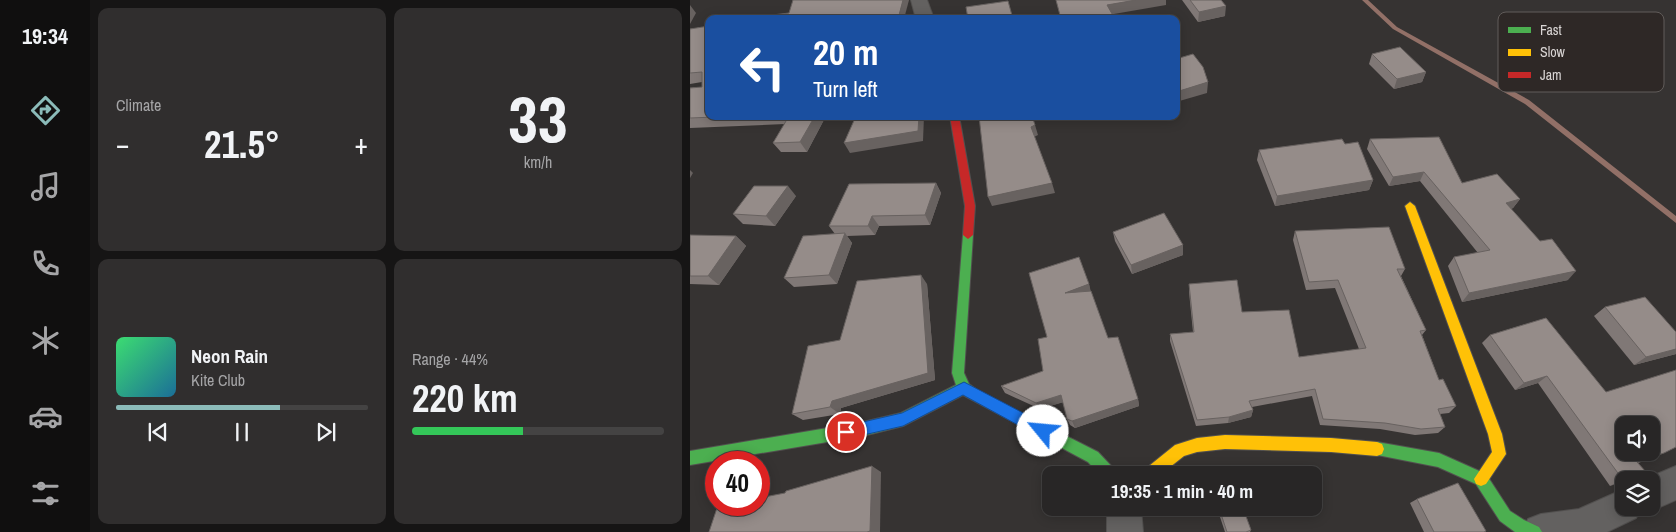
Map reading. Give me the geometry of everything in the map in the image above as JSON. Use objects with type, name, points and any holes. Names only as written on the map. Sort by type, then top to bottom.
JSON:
[{"type":"street","points":[[919,0],[924,15]]},
{"type":"street","points":[[955,120],[970,206],[958,373],[964,388],[975,396],[1093,458],[1101,466]]},
{"type":"street","points":[[1410,206],[1496,434],[1499,454],[1481,479]]},
{"type":"street","points":[[690,458],[863,430],[903,419],[964,388]]},
{"type":"street","points":[[1160,466],[1180,450],[1197,445],[1224,442],[1331,445],[1391,450],[1439,460],[1481,479],[1506,516],[1519,526],[1534,532]]},
{"type":"street","points":[[1660,490],[1676,483]]},
{"type":"street","points":[[1541,532],[1580,526],[1615,510]]},
{"type":"street","points":[[1124,516],[1125,532]]},
{"type":"building","points":[[793,0],[903,0],[899,15],[772,15],[789,13]]},
{"type":"building","points":[[1056,0],[1136,0],[1107,5],[1113,15],[1060,15]]},
{"type":"building","points":[[1190,0],[1221,0],[1226,6],[1199,12]]},
{"type":"building","points":[[1008,1],[1012,15],[967,15],[966,7]]},
{"type":"building","points":[[705,27],[705,117],[690,118],[690,88],[702,87],[702,72],[690,73],[690,29]]},
{"type":"building","points":[[1400,47],[1426,72],[1397,79],[1372,54]]},
{"type":"building","points":[[1193,54],[1203,67],[1208,82],[1180,91],[1180,58]]},
{"type":"building","points":[[787,120],[813,120],[800,142],[773,143]]},
{"type":"building","points":[[854,120],[919,120],[918,131],[844,143]]},
{"type":"building","points":[[979,120],[1033,120],[1035,125],[1031,127],[1052,183],[988,197]]},
{"type":"building","points":[[1439,137],[1462,183],[1497,174],[1520,199],[1506,203],[1540,241],[1552,239],[1576,271],[1469,293],[1454,257],[1490,250],[1424,172],[1393,177],[1370,139]]},
{"type":"building","points":[[1342,139],[1345,144],[1358,142],[1373,180],[1277,196],[1259,150]]},
{"type":"building","points":[[936,183],[925,215],[872,216],[868,226],[829,226],[849,184]]},
{"type":"building","points":[[754,186],[788,186],[766,216],[733,214]]},
{"type":"building","points":[[1164,213],[1183,245],[1131,265],[1113,232]]},
{"type":"building","points":[[1389,227],[1405,269],[1397,269],[1426,330],[1420,331],[1439,380],[1443,379],[1456,406],[1438,409],[1445,427],[1421,429],[1385,423],[1323,419],[1315,389],[1249,401],[1253,410],[1229,417],[1197,420],[1170,334],[1194,332],[1189,284],[1237,280],[1242,312],[1289,310],[1299,357],[1366,348],[1338,280],[1309,282],[1295,231]]},
{"type":"building","points":[[845,233],[829,275],[784,278],[803,236]]},
{"type":"building","points":[[690,235],[736,236],[708,276],[690,276]]},
{"type":"building","points":[[1079,257],[1089,284],[1065,293],[1091,291],[1108,338],[1118,337],[1138,399],[1072,421],[1067,419],[1061,395],[1036,403],[1001,386],[1043,371],[1038,339],[1047,337],[1029,273]]},
{"type":"building","points":[[921,275],[928,373],[832,401],[830,407],[792,414],[808,346],[840,340],[857,281]]},
{"type":"building","points":[[1645,297],[1676,332],[1676,349],[1646,357],[1605,307]]},
{"type":"building","points":[[1546,318],[1606,392],[1676,370],[1676,447],[1660,454],[1660,416],[1615,416],[1615,461],[1640,461],[1637,462],[1645,471],[1616,471],[1547,376],[1524,383],[1490,335]]},
{"type":"building","points":[[872,466],[870,531],[709,532],[714,516],[770,516],[770,496],[785,493],[786,491]]},
{"type":"building","points":[[1458,483],[1486,531],[1434,532],[1417,499]]},
{"type":"building","points":[[1222,516],[1246,516],[1251,530],[1246,532],[1227,532]]},
{"type":"waterway","points":[[1365,0],[1395,28],[1498,86]]},
{"type":"waterway","points":[[1509,92],[1527,102],[1676,220]]},
{"type":"traffic: fast","points":[[968,235],[958,373],[964,388],[975,396],[1093,457],[1102,466]]},
{"type":"traffic: fast","points":[[690,458],[863,429],[903,419],[964,388]]},
{"type":"traffic: fast","points":[[1377,449],[1439,460],[1481,479],[1505,516],[1519,526],[1534,532]]},
{"type":"traffic: slow","points":[[1410,206],[1495,434],[1499,454],[1481,479]]},
{"type":"traffic: slow","points":[[1160,466],[1180,450],[1197,445],[1225,442],[1331,445],[1377,449]]},
{"type":"traffic: jam","points":[[955,120],[970,206],[968,235]]},
{"type":"route","points":[[846,432],[863,430],[903,419],[964,388],[975,396],[1043,431]]}]
